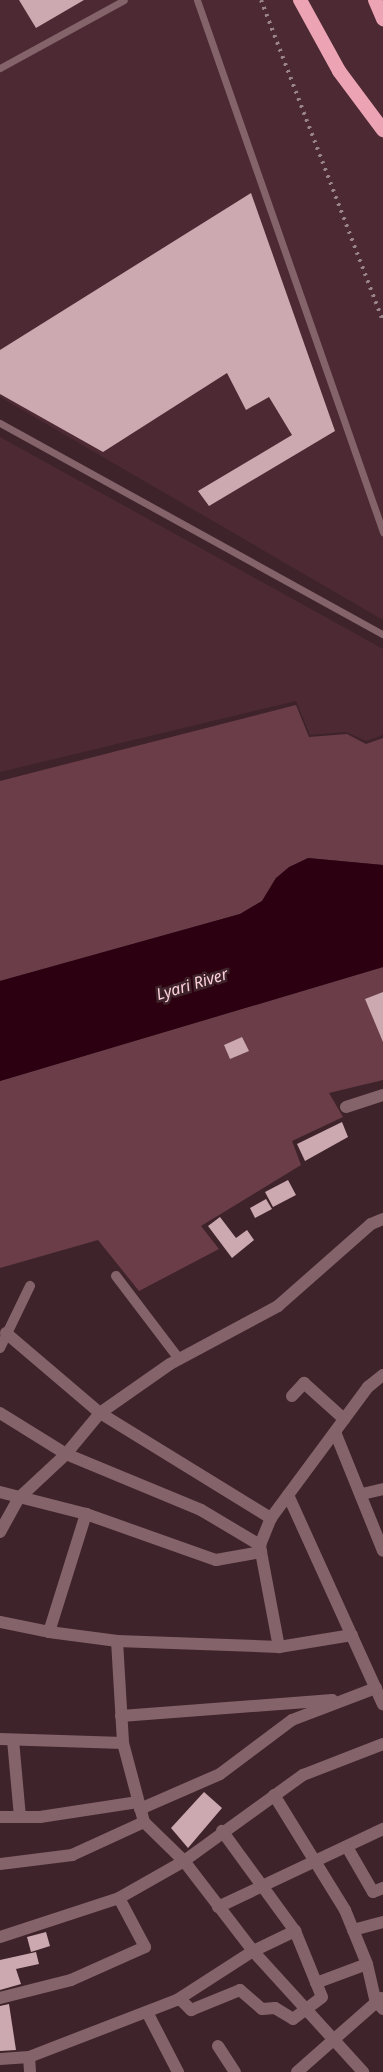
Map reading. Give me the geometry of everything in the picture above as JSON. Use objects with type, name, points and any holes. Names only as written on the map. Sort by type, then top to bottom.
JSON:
[{"type":"highway","points":[[300,0],[339,71],[383,130]]},
{"type":"highway","points":[[375,0],[383,19]]},
{"type":"street","points":[[346,1107],[383,1096]]},
{"type":"street","points":[[0,1532],[19,1498],[66,1454],[100,1413],[179,1359],[278,1306],[371,1224],[383,1219]]},
{"type":"street","points":[[116,1276],[179,1359]]},
{"type":"street","points":[[0,1348],[30,1286]]},
{"type":"street","points":[[6,1333],[100,1413],[271,1518]]},
{"type":"street","points":[[279,1647],[261,1548],[271,1518],[368,1387],[383,1375]]},
{"type":"street","points":[[292,1396],[304,1383],[344,1419]]},
{"type":"street","points":[[0,1413],[66,1454],[201,1510],[261,1548]]},
{"type":"street","points":[[335,1432],[362,1494],[383,1551]]},
{"type":"street","points":[[362,1494],[383,1489]]},
{"type":"street","points":[[0,1492],[86,1514],[216,1560],[261,1548]]},
{"type":"street","points":[[288,1495],[383,1704]]},
{"type":"street","points":[[49,1632],[86,1514]]},
{"type":"street","points":[[0,1622],[49,1632],[116,1641],[279,1647],[352,1635]]},
{"type":"street","points":[[116,1641],[123,1743],[144,1822],[184,1861],[252,1952],[332,2041],[363,2072]]},
{"type":"street","points":[[0,1817],[40,1817],[139,1805],[220,1774],[292,1720],[376,1688]]},
{"type":"street","points":[[121,1716],[347,1699]]},
{"type":"street","points":[[20,1817],[6,1740],[123,1743]]},
{"type":"street","points":[[0,1937],[119,1898],[184,1861],[222,1831],[303,1775],[383,1744]]},
{"type":"street","points":[[274,1795],[345,1910],[380,2002],[297,2072]]},
{"type":"street","points":[[0,1864],[72,1855],[144,1822]]},
{"type":"street","points":[[218,1907],[383,1829]]},
{"type":"street","points":[[180,1999],[191,2010],[240,1990],[262,2009],[275,2008],[293,2019],[306,2012],[322,1998],[295,1932],[222,1831]]},
{"type":"street","points":[[347,1847],[372,1892],[383,1888]]},
{"type":"street","points":[[0,1998],[72,1980],[145,1946],[119,1898]]},
{"type":"street","points":[[353,1930],[383,1922]]},
{"type":"street","points":[[0,2059],[29,2057],[180,1999],[252,1952],[295,1932]]},
{"type":"street","points":[[316,1983],[367,1964]]},
{"type":"street","points":[[146,2012],[178,2072]]},
{"type":"street","points":[[218,2046],[235,2072]]},
{"type":"street","points":[[29,2057],[30,2072]]},
{"type":"lane","points":[[0,68],[124,0]]},
{"type":"lane","points":[[197,0],[383,532]]},
{"type":"lane","points":[[0,423],[383,634]]},
{"type":"shaded area","points":[[0,0],[383,0],[383,620],[0,397]]},
{"type":"shaded area","points":[[0,437],[383,649],[383,735],[366,741],[346,732],[310,735],[296,701],[0,772]]},
{"type":"shaded area","points":[[296,705],[309,737],[347,734],[366,744],[383,738],[383,865],[308,858],[276,878],[262,901],[240,914],[0,981],[0,781]]},
{"type":"shaded area","points":[[383,967],[383,1080],[329,1093],[343,1117],[292,1141],[301,1165],[201,1226],[219,1249],[139,1291],[98,1240],[0,1268],[0,1081]]},
{"type":"water","name":"Lyari River","points":[[308,858],[383,865],[383,967],[0,1081],[0,981],[240,914],[262,901],[276,878],[289,867]]},
{"type":"building","points":[[19,0],[84,0],[36,28]]},
{"type":"building","points":[[251,193],[335,431],[209,506],[198,491],[292,435],[269,397],[246,410],[227,373],[103,452],[0,394],[0,350]]},
{"type":"building","points":[[383,992],[383,1042],[365,999]]},
{"type":"building","points":[[242,1037],[249,1051],[230,1059],[224,1045]]},
{"type":"building","points":[[342,1122],[348,1137],[305,1161],[297,1144]]},
{"type":"building","points":[[288,1180],[296,1195],[273,1207],[265,1192]]},
{"type":"building","points":[[266,1199],[272,1209],[255,1218],[250,1208]]},
{"type":"building","points":[[220,1217],[236,1238],[247,1230],[254,1240],[232,1258],[208,1226]]},
{"type":"building","points":[[204,1792],[222,1808],[188,1848],[171,1828]]},
{"type":"building","points":[[46,1932],[50,1946],[31,1952],[27,1937]]},
{"type":"building","points":[[36,1952],[39,1964],[16,1969],[21,1984],[0,1990],[0,1960]]},
{"type":"building","points":[[9,2004],[16,2050],[0,2051],[0,2006]]},
{"type":"railway","points":[[261,0],[383,322]]}]
